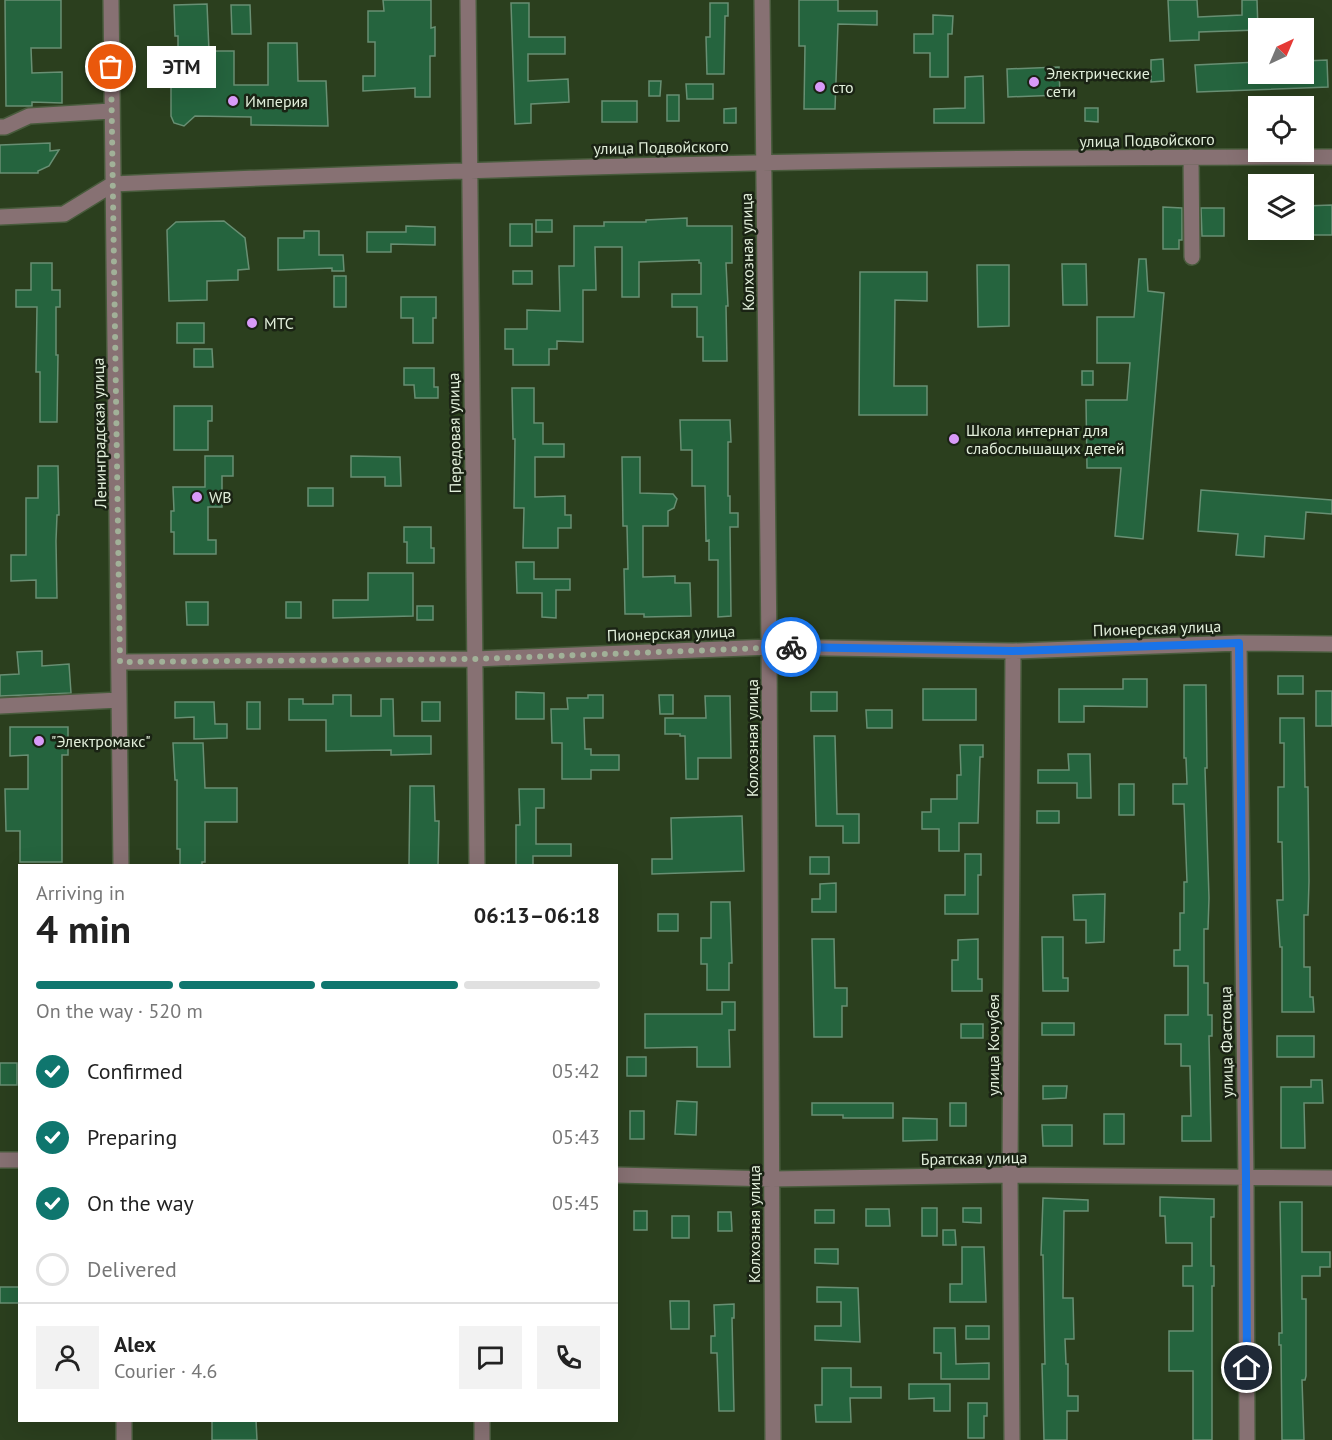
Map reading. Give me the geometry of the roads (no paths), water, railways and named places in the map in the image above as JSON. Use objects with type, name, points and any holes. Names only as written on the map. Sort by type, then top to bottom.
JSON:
[{"type":"street","name":"Ленинградская улица","points":[[111,0],[121,864]]},
{"type":"street","name":"Передовая улица","points":[[468,0],[477,864]]},
{"type":"street","name":"Колхозная улица","points":[[762,0],[770,647],[773,1440]]},
{"type":"street","points":[[0,127],[29,116],[111,111]]},
{"type":"street","points":[[1191,157],[1192,257]]},
{"type":"street","name":"улица Подвойского","points":[[0,217],[64,214],[113,184],[470,170],[764,162],[1332,157]]},
{"type":"street","name":"Пионерская улица","points":[[120,662],[475,659],[770,647],[1013,651],[1239,643],[1332,644]]},
{"type":"street","name":"улица Фастовца","points":[[1239,643],[1247,1440]]},
{"type":"street","name":"улица Кочубея","points":[[1012,1440],[1010,1175],[1013,651]]},
{"type":"street","points":[[0,706],[119,700]]},
{"type":"street","points":[[0,1160],[18,1160]]},
{"type":"street","name":"Братская улица","points":[[618,1175],[772,1179],[1010,1175],[1332,1178]]},
{"type":"street","points":[[124,1422],[124,1440]]},
{"type":"street","points":[[482,1422],[482,1440]]},
{"type":"place","name":"ЭТМ","points":[[111,67]]},
{"type":"place","name":"Электрические сети","points":[[1034,82]]},
{"type":"place","name":"сто","points":[[820,87]]},
{"type":"place","name":"Империя","points":[[233,101]]},
{"type":"place","name":"МТС","points":[[252,323]]},
{"type":"place","name":"Школа интернат для слабослышащих детей","points":[[954,439]]},
{"type":"place","name":"WB","points":[[197,497]]},
{"type":"place","name":"\"Электромакс\"","points":[[39,741]]}]
